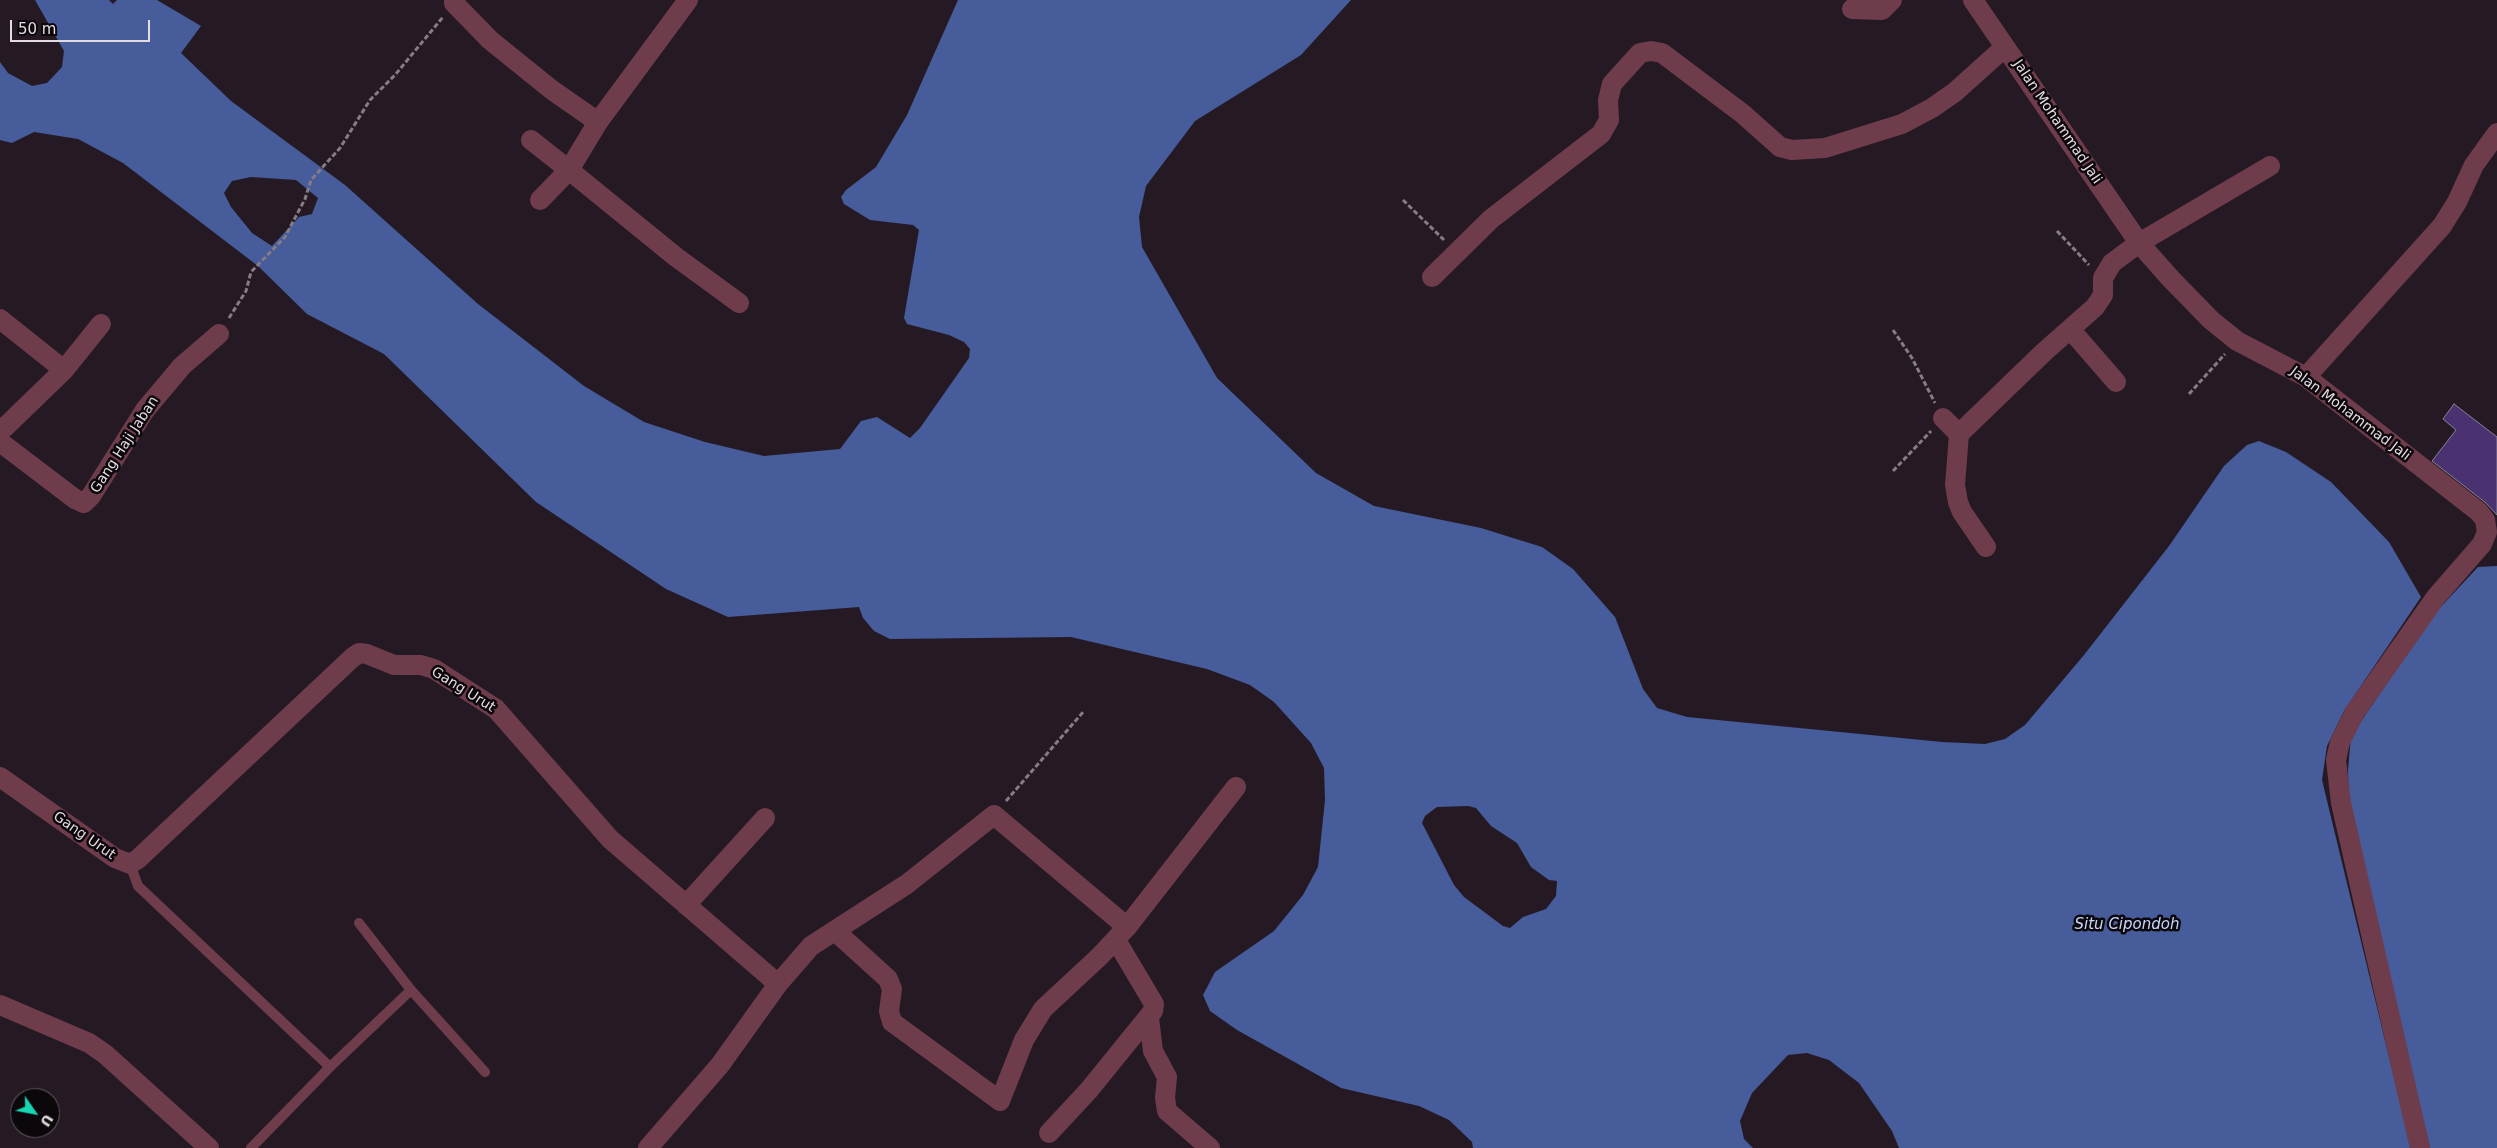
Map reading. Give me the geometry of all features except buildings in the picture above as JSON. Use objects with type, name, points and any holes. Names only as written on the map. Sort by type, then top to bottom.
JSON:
[{"type":"street","points":[[540,200],[569,170],[598,122],[688,0]]},
{"type":"street","points":[[1852,9],[1882,10],[1892,0]]},
{"type":"street","name":"Jalan Mohammad Jali","points":[[1973,0],[2139,243],[2198,306],[2237,340],[2306,377],[2479,512],[2485,520],[2487,532],[2482,544],[2436,597],[2355,712],[2340,742],[2336,760],[2341,803],[2420,1148]]},
{"type":"street","points":[[450,7],[454,4],[490,40],[552,90],[598,122]]},
{"type":"street","points":[[1432,277],[1491,219],[1601,134],[1609,120],[1608,100],[1612,84],[1640,53],[1651,51],[1662,53],[1743,114],[1780,146],[1792,150],[1825,148],[1902,124],[1932,108],[1955,92],[2005,47]]},
{"type":"street","points":[[2306,377],[2442,226],[2457,202],[2474,165],[2497,133]]},
{"type":"street","points":[[531,140],[676,257],[739,303]]},
{"type":"street","points":[[1986,547],[1962,512],[1958,502],[1955,485],[1959,434],[2094,307],[2103,295],[2103,278],[2112,263],[2139,243],[2270,166]]},
{"type":"street","points":[[0,319],[64,370]]},
{"type":"street","points":[[1,432],[64,370],[101,324]]},
{"type":"street","points":[[2070,330],[2116,382]]},
{"type":"street","name":"Gang Haji Jaban","points":[[1,432],[74,499],[84,503],[91,496],[146,410],[182,366],[219,334]]},
{"type":"street","points":[[1943,418],[1959,434]]},
{"type":"street","name":"Gang Urut","points":[[0,777],[115,858],[130,864],[138,860],[352,658],[359,654],[367,654],[394,665],[422,665],[434,669],[490,705],[507,720],[610,839],[778,984]]},
{"type":"street","points":[[835,931],[888,979],[892,989],[889,1010],[892,1022],[1000,1101],[1024,1040],[1042,1009],[1122,934],[1236,787]]},
{"type":"street","points":[[648,1148],[720,1065],[778,984],[811,946],[908,884],[994,815],[1122,934],[1154,1004],[1149,1018],[1090,1090],[1049,1133]]},
{"type":"street","points":[[686,905],[765,818]]},
{"type":"street","points":[[0,1005],[89,1043],[105,1054],[209,1148]]},
{"type":"street","points":[[1149,1018],[1153,1051],[1167,1077],[1165,1098],[1167,1111],[1210,1148]]},
{"type":"lane","points":[[130,864],[138,886],[330,1067]]},
{"type":"lane","points":[[359,923],[411,990],[485,1072]]},
{"type":"lane","points":[[251,1148],[330,1067],[411,990]]},
{"type":"path","points":[[219,334],[246,291],[251,272],[284,237],[305,199],[311,180],[340,148],[370,100],[396,76],[450,7]]},
{"type":"path","points":[[1403,200],[1457,253]]},
{"type":"path","points":[[2057,231],[2103,278]]},
{"type":"path","points":[[1893,330],[1912,358],[1943,418],[1893,471]]},
{"type":"path","points":[[2189,394],[2237,340]]},
{"type":"path","points":[[994,815],[1027,774],[1084,711]]},
{"type":"water","name":"Situ Cipondoh","points":[[35,0],[109,0],[113,4],[117,0],[157,0],[201,26],[181,53],[231,101],[345,185],[478,304],[584,386],[644,422],[705,442],[764,456],[840,449],[861,421],[877,417],[910,438],[920,428],[969,358],[970,349],[964,342],[949,335],[907,324],[904,318],[919,230],[913,225],[870,220],[844,204],[841,197],[846,190],[876,167],[907,115],[958,0],[1351,0],[1301,55],[1195,121],[1146,186],[1139,217],[1142,247],[1217,378],[1316,473],[1374,506],[1481,528],[1542,547],[1573,569],[1615,617],[1643,689],[1657,708],[1687,717],[1942,742],[1985,744],[2005,739],[2025,725],[2084,655],[2169,546],[2224,466],[2247,445],[2259,441],[2286,452],[2331,482],[2389,542],[2421,597],[2344,711],[2327,746],[2322,780],[2411,1148],[1899,1148],[1892,1131],[1859,1083],[1829,1060],[1807,1053],[1788,1055],[1752,1093],[1740,1121],[1744,1139],[1753,1148],[1473,1148],[1472,1142],[1449,1120],[1419,1106],[1341,1088],[1237,1030],[1210,1011],[1203,995],[1215,972],[1274,931],[1303,895],[1318,867],[1325,800],[1324,768],[1311,743],[1274,702],[1250,685],[1207,669],[1071,637],[890,639],[874,631],[863,618],[859,607],[728,617],[666,589],[536,502],[384,354],[307,314],[258,266],[123,163],[78,139],[34,132],[12,143],[0,140],[0,62],[8,73],[32,86],[47,83],[62,67],[64,51]],"holes":[[[251,177],[296,180],[318,198],[312,214],[299,217],[272,246],[252,233],[231,207],[224,193],[232,181]],[[1468,806],[1476,808],[1491,826],[1517,843],[1531,867],[1549,880],[1557,881],[1556,896],[1546,909],[1523,917],[1510,928],[1503,926],[1464,897],[1454,885],[1422,823],[1425,816],[1437,807]]]},
{"type":"water","points":[[2497,566],[2497,1148],[2430,1148],[2349,808],[2348,770],[2351,736],[2435,613],[2478,567]]}]
